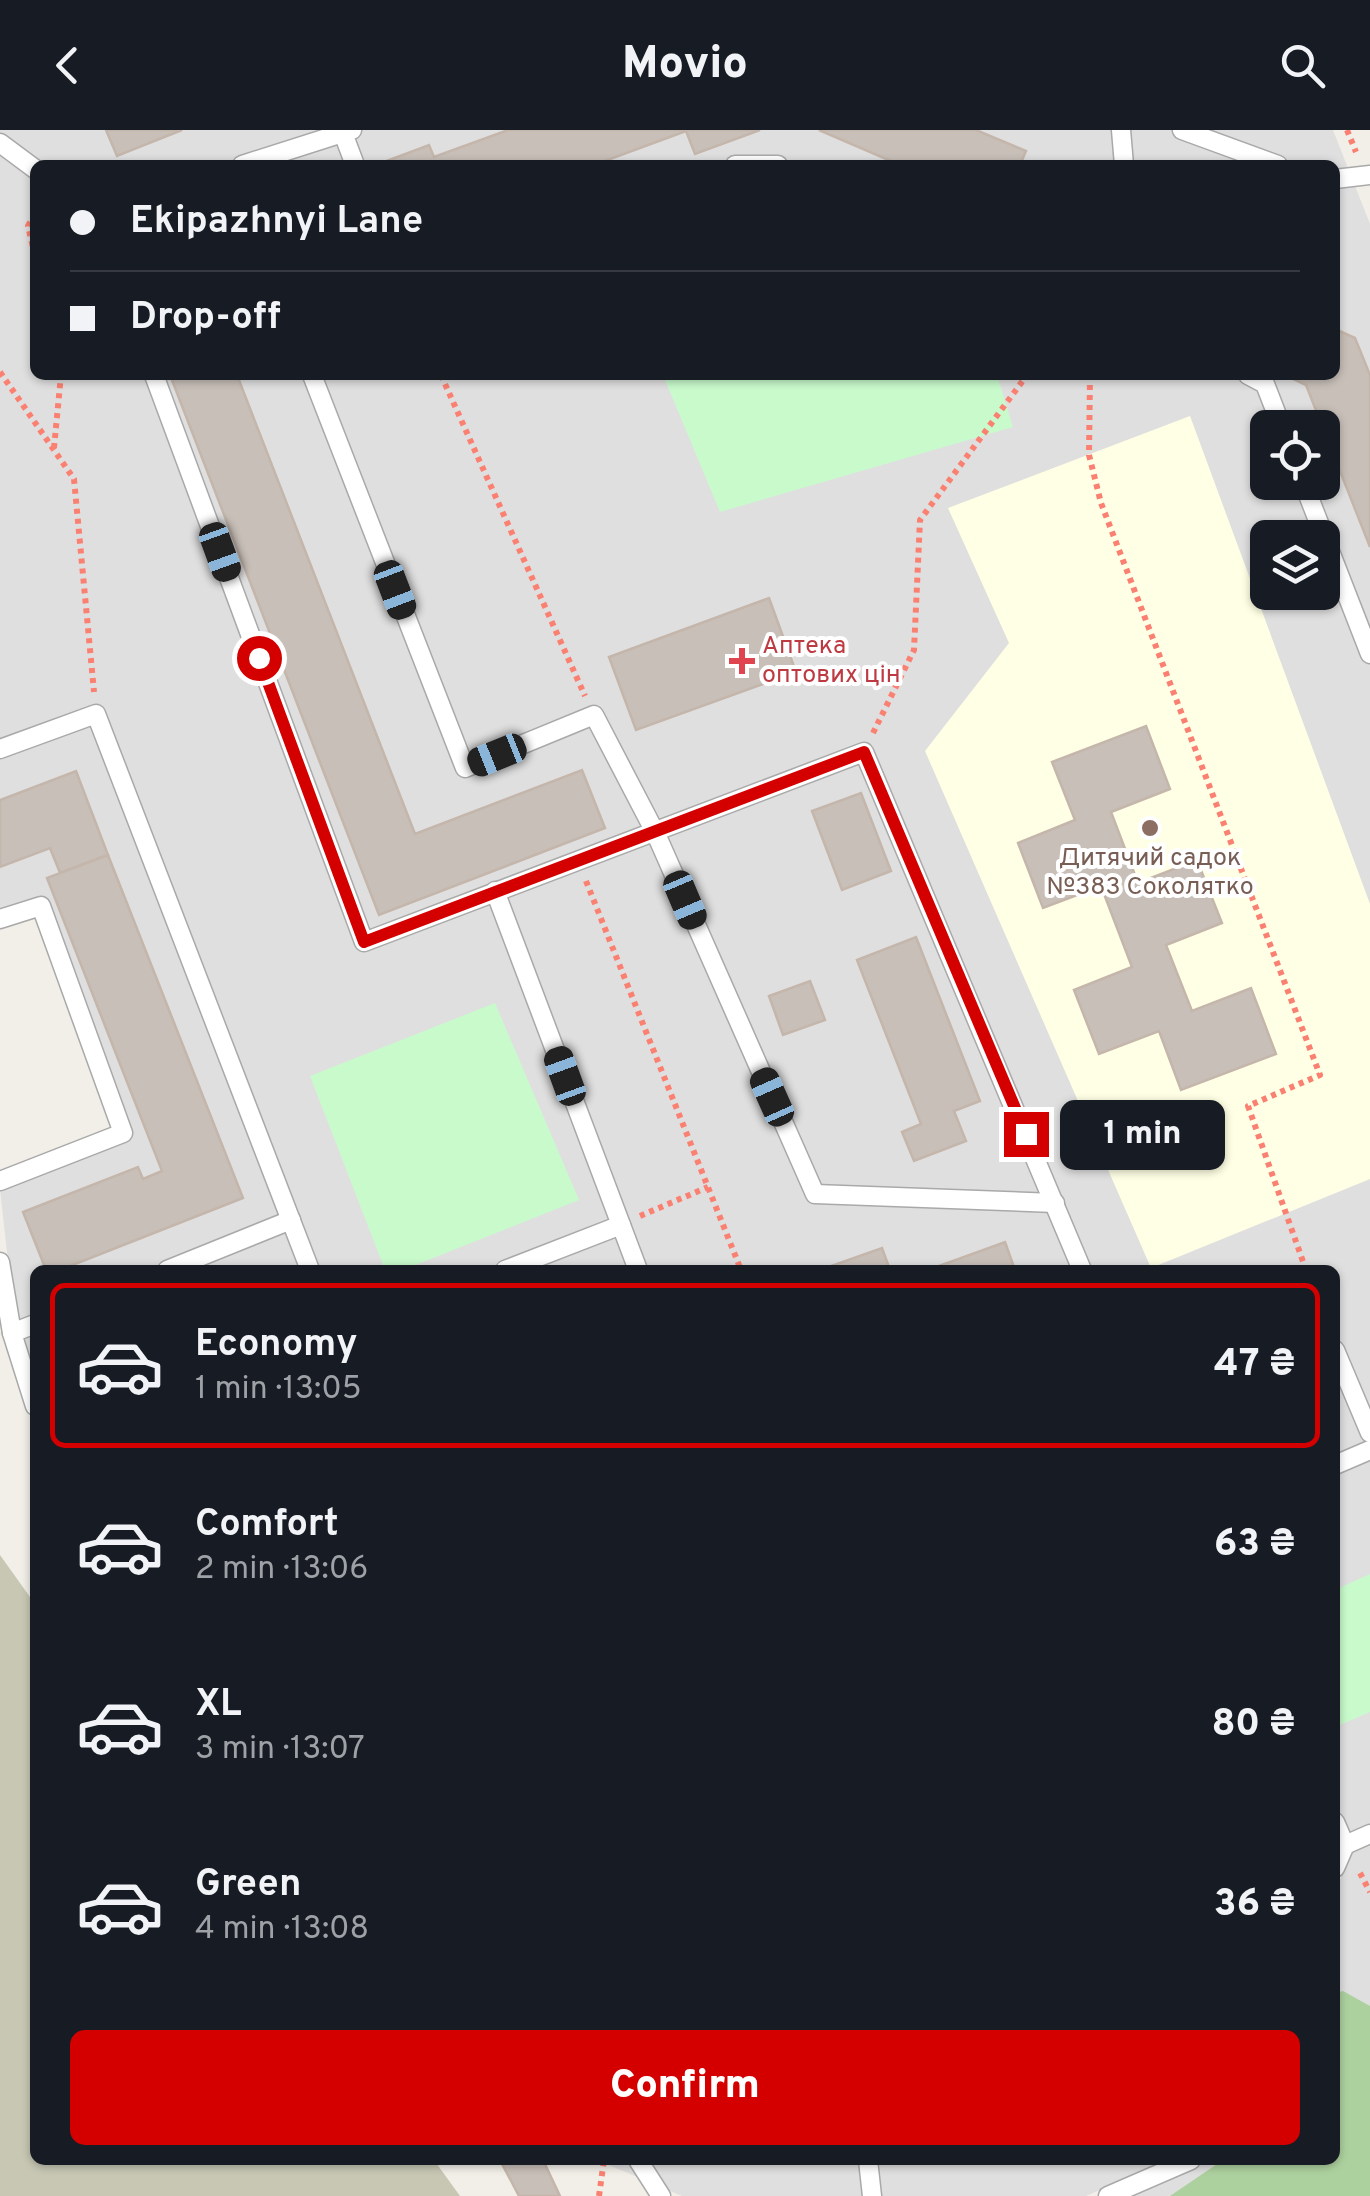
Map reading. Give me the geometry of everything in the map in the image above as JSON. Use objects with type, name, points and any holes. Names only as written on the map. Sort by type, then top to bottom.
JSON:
[{"type":"lane","points":[[1121,130],[1124,160]]},
{"type":"lane","points":[[1182,130],[1264,160]]},
{"type":"lane","points":[[257,160],[347,131],[354,160]]},
{"type":"lane","points":[[0,143],[30,165]]},
{"type":"lane","points":[[1340,178],[1370,175]]},
{"type":"lane","points":[[156,380],[364,942],[864,752],[1080,1265]]},
{"type":"lane","points":[[314,380],[465,768],[594,715],[656,834],[815,1194],[1055,1203]]},
{"type":"lane","points":[[1257,380],[1265,384],[1275,410]]},
{"type":"lane","points":[[1310,500],[1370,654]]},
{"type":"lane","points":[[0,748],[96,714],[308,1265]]},
{"type":"lane","points":[[495,891],[636,1265]]},
{"type":"lane","points":[[0,919],[41,906],[123,1133],[0,1181]]},
{"type":"lane","points":[[180,1265],[291,1220]]},
{"type":"lane","points":[[518,1265],[620,1225]]},
{"type":"lane","points":[[0,1262],[6,1331],[30,1393]]},
{"type":"lane","points":[[1340,1362],[1370,1434]]},
{"type":"lane","points":[[1340,1463],[1370,1450]]},
{"type":"lane","points":[[1340,1832],[1346,1845]]},
{"type":"lane","points":[[1340,1858],[1346,1845],[1370,1834]]},
{"type":"lane","points":[[641,2165],[661,2196]]},
{"type":"lane","points":[[869,2165],[872,2196]]},
{"type":"lane","points":[[1108,2196],[1179,2165]]},
{"type":"path","points":[[0,372],[74,479],[96,714]]},
{"type":"path","points":[[54,450],[61,380]]},
{"type":"path","points":[[443,380],[594,715]]},
{"type":"path","points":[[864,752],[914,650],[920,520],[1024,380]]},
{"type":"path","points":[[1090,380],[1089,454],[1101,503],[1320,1075],[1248,1106],[1304,1265]]},
{"type":"path","points":[[577,858],[739,1265]]},
{"type":"path","points":[[620,1225],[708,1187]]},
{"type":"path","points":[[599,2196],[603,2165]]},
{"type":"shaded area","points":[[0,130],[1333,130],[1370,224],[1370,1827],[1340,1846],[1340,1265],[30,1265],[30,1374],[16,1333],[0,1189],[130,1134],[45,903],[0,916]]},
{"type":"shaded area","name":"Дитячий садок №383 Соколятко","points":[[1190,416],[1250,579],[1250,610],[1262,610],[1370,904],[1370,1179],[1158,1265],[1150,1265],[925,751],[1009,643],[948,508]]},
{"type":"shaded area","points":[[0,1555],[30,1597],[30,2165],[438,2165],[460,2196],[0,2196]]},
{"type":"shaded area","points":[[1370,1846],[1370,2196],[1129,2196],[1198,2165],[1340,2165],[1340,1880],[1352,1853]]},
{"type":"shaded area","points":[[609,2165],[1157,2165],[1086,2196],[682,2196]]},
{"type":"green space","points":[[665,380],[999,380],[1013,427],[720,512]]},
{"type":"green space","points":[[495,1003],[579,1200],[416,1265],[383,1265],[310,1076]]},
{"type":"green space","points":[[1370,1574],[1370,1712],[1340,1725],[1340,1588]]},
{"type":"green space","points":[[1340,1992],[1370,2006],[1370,2196],[1170,2196],[1216,2165],[1340,2165]]},
{"type":"building","points":[[106,130],[182,130],[117,156]]},
{"type":"building","points":[[508,130],[760,130],[695,154],[686,131],[608,160],[389,160],[429,145],[434,157]]},
{"type":"building","points":[[819,130],[976,130],[1026,151],[1022,160],[888,160]]},
{"type":"building","points":[[1340,331],[1355,338],[1370,375],[1370,547],[1340,471],[1340,410],[1316,410],[1306,385],[1296,380],[1340,380]]},
{"type":"building","points":[[172,380],[239,380],[415,834],[582,770],[605,828],[379,915]]},
{"type":"building","points":[[769,598],[796,672],[636,730],[609,657]]},
{"type":"building","points":[[1146,726],[1170,789],[1111,812],[1138,883],[1197,860],[1222,923],[1166,945],[1192,1011],[1251,988],[1276,1054],[1181,1090],[1159,1031],[1099,1054],[1074,990],[1132,967],[1101,886],[1043,908],[1018,843],[1075,820],[1052,762]]},
{"type":"building","points":[[76,771],[108,855],[60,873],[50,848],[0,867],[0,800]]},
{"type":"building","points":[[861,793],[891,871],[842,890],[812,811]]},
{"type":"building","points":[[108,855],[243,1198],[73,1265],[44,1265],[23,1212],[138,1167],[143,1179],[162,1171],[47,878]]},
{"type":"building","points":[[916,937],[980,1101],[954,1111],[966,1141],[914,1161],[902,1132],[921,1124],[857,960]]},
{"type":"building","points":[[810,981],[825,1020],[783,1035],[769,996]]},
{"type":"building","points":[[1005,1242],[1013,1265],[942,1265]]},
{"type":"building","points":[[882,1248],[888,1265],[834,1265]]},
{"type":"building","points":[[503,2165],[545,2165],[560,2196],[519,2196]]},
{"type":"place","name":"Аптека оптових цін","points":[[742,661]]},
{"type":"place","name":"Дитячий садок №383 Соколятко","points":[[1150,828]]},
{"type":"route","points":[[259,658],[364,942],[864,752],[1026,1134]]}]
